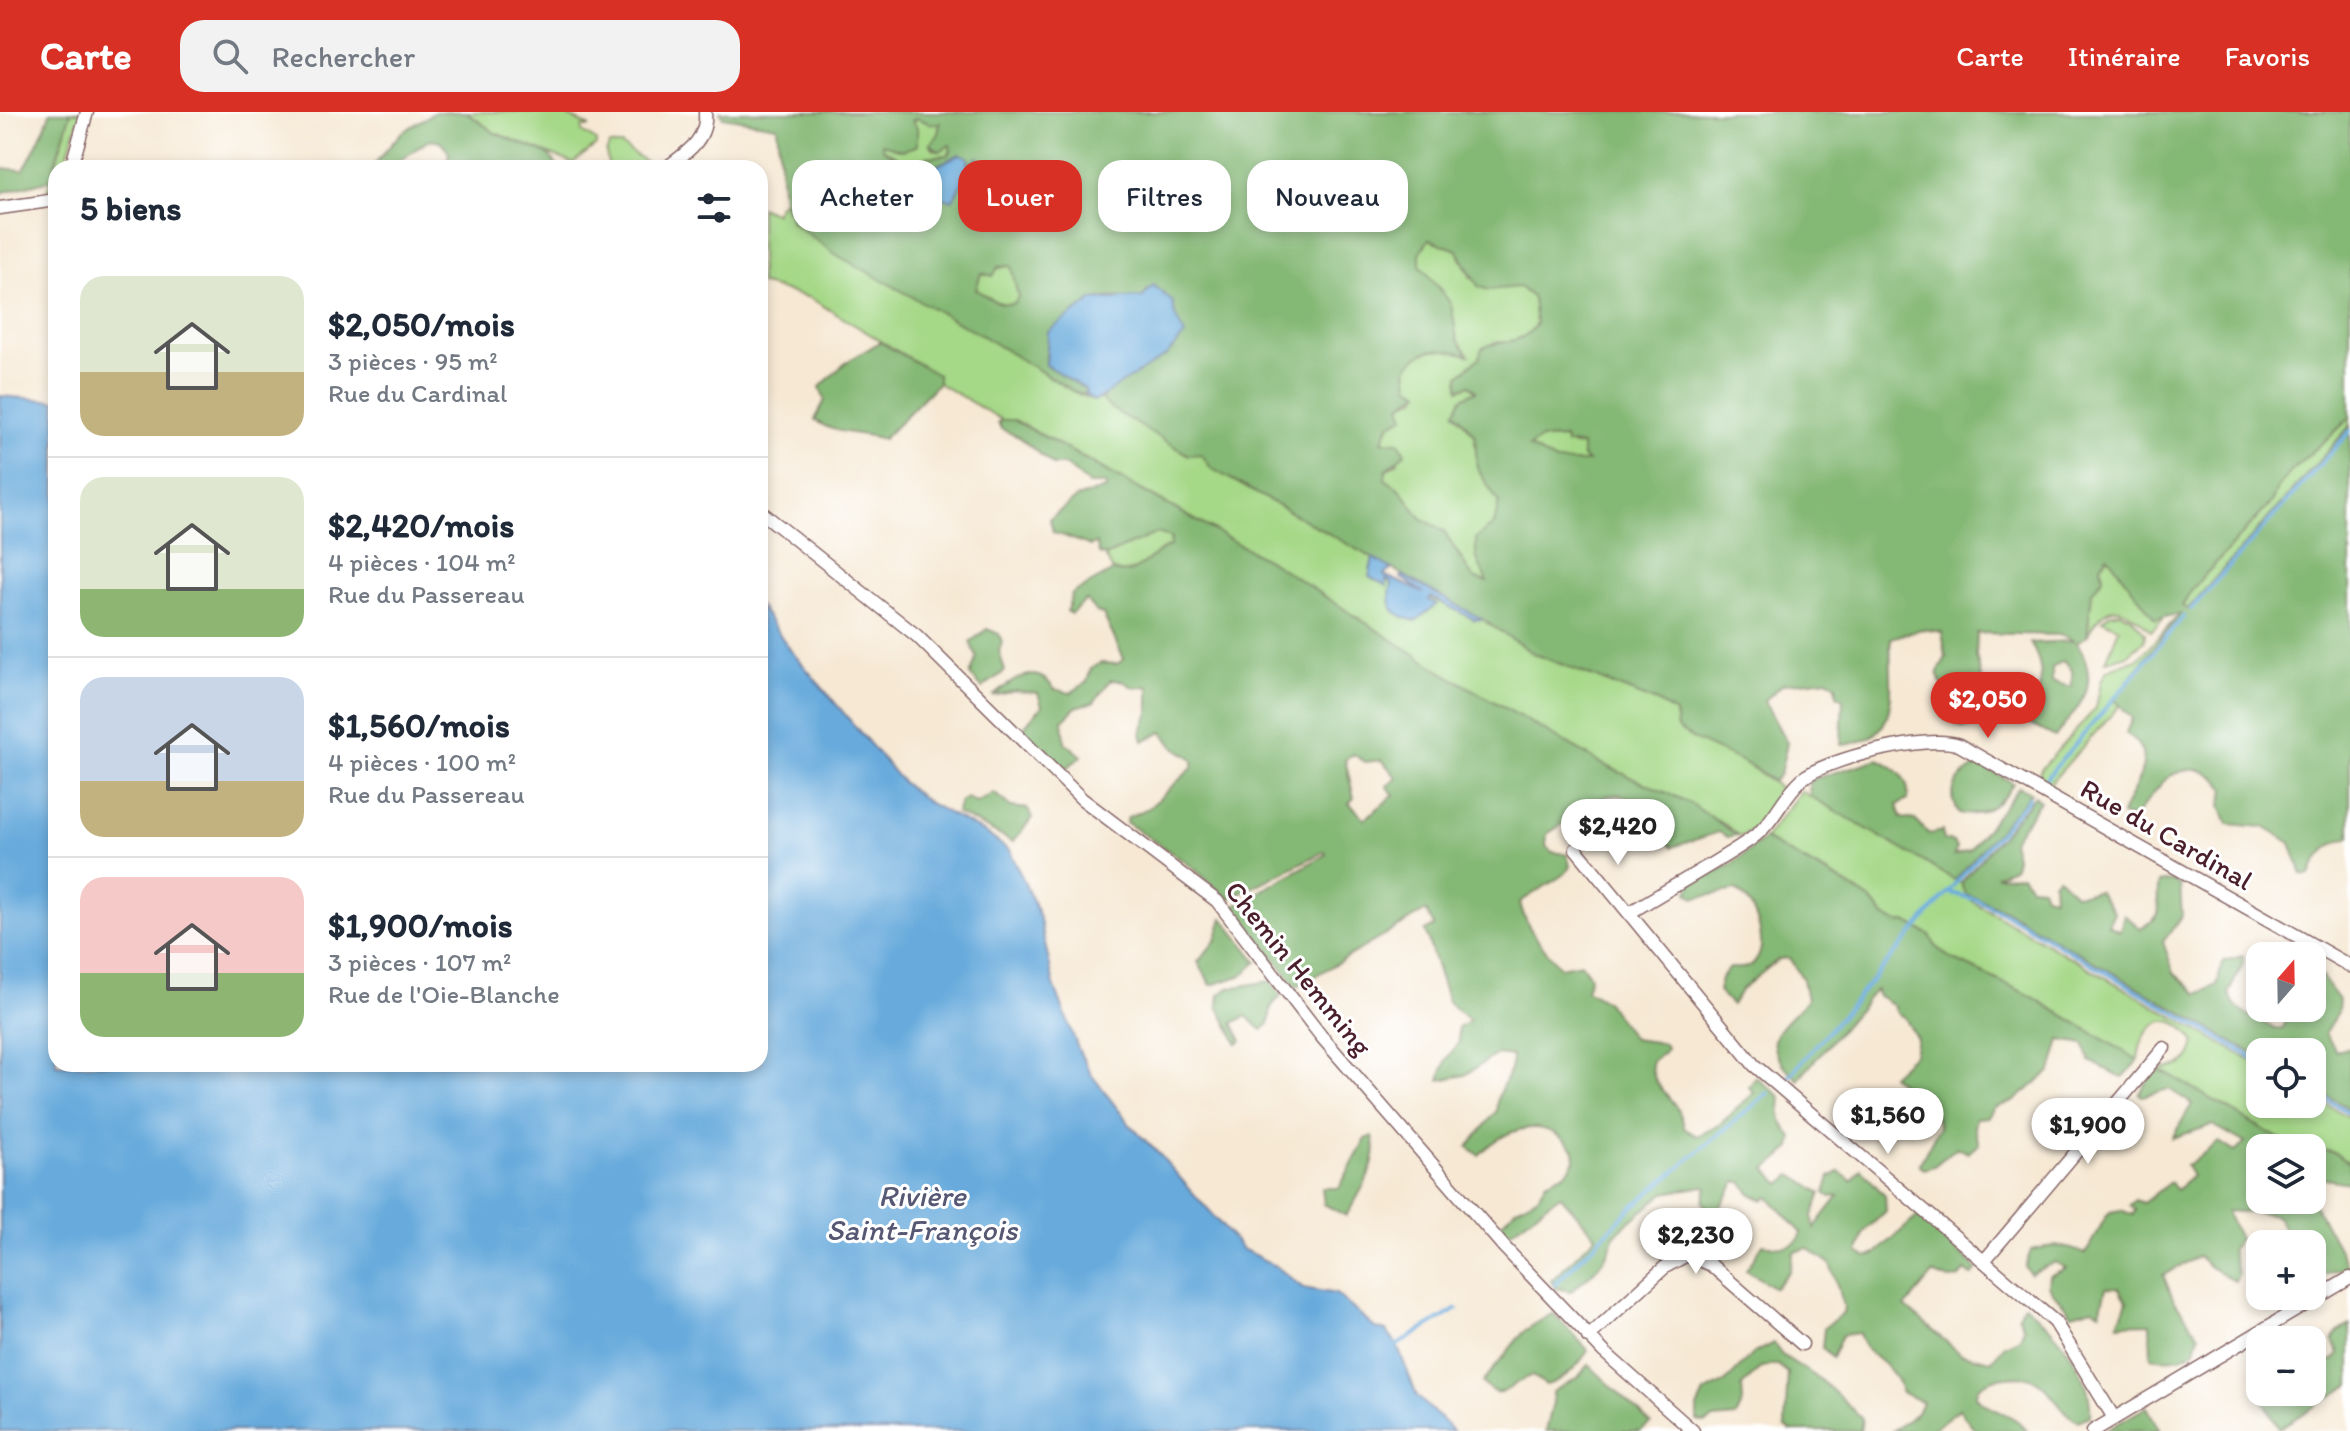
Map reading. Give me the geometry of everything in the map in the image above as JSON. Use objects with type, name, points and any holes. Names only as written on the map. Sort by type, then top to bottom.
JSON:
[{"type":"street","points":[[73,160],[87,112]]},
{"type":"street","points":[[675,160],[700,138],[706,125],[705,112]]},
{"type":"street","points":[[0,208],[48,201]]},
{"type":"street","name":"Chemin Hemming","points":[[768,517],[917,636],[1082,799],[1217,901],[1364,1087],[1588,1337],[1693,1431]]},
{"type":"street","name":"Rue du Cardinal","points":[[1631,912],[1757,834],[1793,788],[1811,773],[1904,745],[1939,740],[1954,742],[1984,758],[2350,966]]},
{"type":"street","points":[[1576,849],[1754,1065],[2062,1330],[2114,1418]]},
{"type":"street","points":[[1984,1261],[2164,1048]]},
{"type":"street","points":[[1588,1337],[1665,1267],[1687,1255],[1711,1265],[1802,1344]]},
{"type":"street","points":[[2093,1431],[2350,1278]]},
{"type":"green space","points":[[50,112],[71,112],[56,160],[48,160],[48,181],[0,193],[0,168],[23,170]]},
{"type":"green space","points":[[71,112],[81,112],[66,160],[57,160]]},
{"type":"green space","points":[[435,112],[466,112],[495,133],[548,154],[553,160],[448,160],[449,153],[441,141],[429,140],[400,160],[378,160],[401,133]]},
{"type":"green space","points":[[466,112],[560,112],[590,127],[582,127],[582,132],[596,141],[596,145],[577,160],[565,160],[495,133]]},
{"type":"green space","points":[[720,112],[2350,112],[2350,417],[2283,480],[2272,502],[2191,590],[2182,606],[2188,609],[2350,426],[2350,837],[2336,842],[2325,851],[2310,875],[2302,874],[2291,843],[2264,827],[2228,824],[2221,805],[2225,789],[2214,777],[2201,770],[2186,770],[2170,776],[2133,819],[2122,815],[2143,762],[2142,752],[2126,733],[2132,718],[2114,699],[2180,614],[2155,619],[2107,555],[2101,566],[2103,578],[2092,592],[2087,636],[2077,642],[2088,670],[2086,693],[2055,737],[2026,722],[2035,702],[2041,673],[2030,643],[2074,641],[2060,635],[1977,633],[1976,656],[1981,677],[1998,715],[1996,723],[1975,718],[1971,727],[1963,728],[1954,723],[1938,672],[1946,657],[1942,632],[1922,629],[1891,638],[1890,707],[1877,733],[1862,741],[1841,745],[1843,699],[1837,695],[1836,685],[1828,679],[1783,684],[1764,701],[1787,743],[1780,774],[1773,782],[1750,766],[1688,736],[1677,728],[1675,713],[1657,702],[1533,653],[1482,619],[1211,468],[1201,454],[1189,455],[1110,408],[1101,399],[1113,386],[1167,355],[1175,316],[1173,302],[1148,289],[1143,297],[1105,298],[1078,312],[1046,355],[1046,365],[1085,389],[1086,395],[1073,391],[979,334],[835,254],[805,232],[942,232],[942,189],[958,185],[958,232],[1082,232],[1082,160],[969,160],[960,154],[942,163],[942,160],[923,160],[947,155],[951,151],[950,145],[940,151],[930,144],[938,135],[940,123],[931,124],[916,118],[912,121],[917,127],[917,146],[903,150],[882,144],[883,149],[900,160],[823,160],[820,156],[810,160],[792,160],[792,222],[783,200],[777,126],[723,117]],"holes":[[[1429,239],[1457,250],[1478,286],[1488,290],[1519,287],[1533,298],[1536,324],[1530,331],[1518,339],[1482,348],[1479,358],[1459,375],[1459,389],[1470,385],[1476,391],[1462,398],[1455,412],[1475,435],[1477,468],[1499,503],[1494,525],[1476,538],[1476,556],[1487,582],[1473,578],[1444,531],[1421,518],[1400,489],[1385,479],[1386,470],[1405,453],[1399,442],[1382,441],[1389,425],[1405,416],[1401,405],[1420,392],[1409,385],[1407,368],[1427,351],[1469,355],[1457,339],[1451,304],[1420,265],[1420,253]],[[1011,266],[1018,297],[1014,303],[999,302],[976,289],[981,273],[993,276],[998,267]],[[1564,438],[1566,444],[1582,445],[1582,456],[1588,462],[1556,462],[1529,447],[1541,439]],[[2063,661],[2072,670],[2072,687],[2052,682],[2052,668]]]},
{"type":"green space","points":[[916,118],[940,123],[938,135],[930,144],[935,150],[950,145],[951,151],[947,155],[923,160],[894,160],[897,156],[882,149],[882,144],[903,150]]},
{"type":"green space","points":[[609,145],[621,145],[643,160],[607,160]]},
{"type":"green space","points":[[783,200],[786,210],[792,214],[792,232],[821,232],[1072,391],[1094,401],[1101,399],[1188,455],[1201,453],[1211,468],[1373,558],[1370,570],[1393,583],[1391,604],[1402,616],[1416,621],[1436,604],[1428,600],[1430,597],[1475,620],[1482,619],[1533,653],[1657,702],[1675,713],[1677,728],[1738,758],[1783,790],[1759,825],[1740,837],[1726,825],[1608,767],[1442,672],[1273,563],[1015,420],[1002,420],[938,383],[937,375],[810,298],[768,286],[768,210],[774,213]]},
{"type":"green space","points":[[1429,239],[1457,250],[1471,278],[1506,287],[1519,286],[1533,298],[1536,324],[1532,330],[1518,339],[1493,343],[1479,358],[1470,385],[1477,391],[1464,418],[1475,435],[1477,468],[1499,503],[1494,525],[1476,556],[1488,582],[1473,578],[1444,531],[1421,518],[1400,489],[1384,479],[1386,470],[1398,462],[1381,442],[1400,405],[1416,398],[1419,391],[1409,385],[1407,368],[1420,355],[1434,349],[1468,354],[1457,339],[1442,291],[1420,265],[1420,253]]},
{"type":"green space","points":[[1011,265],[1019,297],[1014,304],[999,303],[976,289],[981,273]]},
{"type":"green space","points":[[880,342],[938,375],[938,383],[883,439],[839,431],[815,420],[825,400],[820,387],[845,363]]},
{"type":"green space","points":[[2350,417],[2350,426],[2188,609],[2182,607],[2191,590],[2272,502],[2284,480]]},
{"type":"green space","points":[[1014,420],[1273,563],[1442,672],[1608,767],[1690,803],[1737,835],[1727,837],[1719,832],[1672,847],[1660,835],[1660,811],[1657,807],[1619,795],[1607,796],[1547,834],[1546,846],[1552,852],[1567,854],[1570,866],[1566,873],[1520,902],[1522,912],[1536,937],[1560,967],[1581,963],[1590,976],[1586,990],[1607,1002],[1633,1039],[1663,1043],[1667,1049],[1652,1061],[1652,1070],[1682,1118],[1684,1128],[1697,1136],[1718,1126],[1754,1093],[1749,1087],[1756,1077],[1781,1097],[1782,1119],[1793,1138],[1791,1148],[1766,1169],[1781,1184],[1792,1175],[1821,1193],[1813,1216],[1814,1228],[1839,1196],[1830,1197],[1825,1193],[1830,1177],[1839,1172],[1852,1181],[1861,1169],[1885,1196],[1886,1211],[1864,1232],[1858,1252],[1867,1257],[1874,1255],[1918,1216],[1977,1269],[1972,1276],[1965,1271],[1954,1279],[1933,1274],[1905,1307],[1961,1354],[1991,1361],[2005,1345],[2020,1338],[2024,1328],[2018,1315],[2024,1304],[2060,1339],[2079,1368],[2089,1400],[2090,1416],[2078,1421],[2033,1379],[2007,1377],[1984,1383],[1977,1388],[1976,1396],[1988,1406],[2015,1419],[2027,1431],[1976,1431],[1959,1409],[1930,1431],[1892,1431],[1917,1413],[1922,1402],[1901,1392],[1892,1373],[1867,1350],[1859,1333],[1842,1335],[1832,1358],[1822,1348],[1824,1328],[1843,1313],[1844,1306],[1830,1264],[1808,1248],[1794,1252],[1789,1271],[1775,1288],[1746,1270],[1763,1244],[1791,1245],[1802,1233],[1769,1197],[1763,1200],[1751,1194],[1742,1182],[1736,1182],[1717,1212],[1710,1212],[1703,1202],[1707,1187],[1664,1193],[1614,1235],[1604,1259],[1585,1279],[1571,1291],[1555,1288],[1551,1281],[1596,1236],[1560,1195],[1506,1235],[1499,1225],[1515,1209],[1538,1196],[1546,1182],[1567,1172],[1575,1160],[1574,1150],[1551,1132],[1526,1128],[1502,1137],[1479,1155],[1468,1147],[1497,1110],[1498,1096],[1510,1070],[1512,1056],[1497,1054],[1465,1075],[1440,1080],[1446,1060],[1459,1042],[1458,1028],[1470,1021],[1448,1002],[1425,931],[1434,926],[1426,911],[1296,987],[1235,906],[1326,854],[1325,851],[1229,899],[1191,866],[1126,822],[1128,817],[1149,808],[1193,767],[1193,759],[1173,746],[1163,732],[1143,741],[1141,733],[1149,713],[1149,686],[1134,688],[1123,681],[1111,680],[1094,702],[1076,707],[1063,720],[1065,742],[1082,756],[1063,771],[1023,728],[1042,706],[1038,693],[1015,691],[993,696],[1015,680],[1032,675],[1047,681],[1054,689],[1070,693],[1087,682],[1091,668],[1101,663],[1117,664],[1124,659],[1103,614],[1096,612],[1086,600],[1071,614],[1067,611],[1072,594],[1113,571],[1121,573],[1136,569],[1170,546],[1171,537],[1157,533],[1105,556],[1099,554],[1096,543],[1091,546],[1053,532],[1050,519],[1076,498],[1106,489],[1106,484],[1088,484],[1066,465],[1053,465],[1019,437],[1001,429],[998,422]],"holes":[[[1353,754],[1365,762],[1382,760],[1397,778],[1387,786],[1394,795],[1365,819],[1349,803],[1354,798],[1345,760]]]},
{"type":"green space","points":[[1564,438],[1573,446],[1582,445],[1589,462],[1556,462],[1528,447],[1541,439]]},
{"type":"green space","points":[[1157,533],[1171,537],[1170,546],[1136,569],[1121,573],[1113,571],[1105,556]]},
{"type":"green space","points":[[2107,555],[2155,619],[2165,617],[2151,631],[2132,615],[2116,609],[2101,615],[2087,636],[2092,592],[2103,578],[2101,566]]},
{"type":"green space","points":[[2120,612],[2131,617],[2145,633],[2144,641],[2127,655],[2106,661],[2119,628],[2102,620],[2109,614]]},
{"type":"green space","points":[[2181,613],[2114,698],[2119,706],[2047,787],[2036,780],[2041,769],[2096,708],[2101,681],[2107,670],[2139,658]]},
{"type":"green space","points":[[987,629],[999,634],[1002,642],[999,651],[1005,671],[982,688],[970,675],[977,657],[970,642]]},
{"type":"green space","points":[[1878,759],[1905,780],[1908,800],[1897,805],[1901,818],[1915,820],[1929,834],[1942,831],[1943,840],[1953,842],[1957,848],[1954,856],[1970,850],[2019,787],[2031,793],[1955,880],[1810,796],[1809,782],[1814,779]]},
{"type":"green space","points":[[1979,764],[2013,783],[2004,796],[1983,811],[1959,813],[1953,797],[1956,784]]},
{"type":"green space","points":[[1801,791],[1961,883],[1972,901],[2246,1058],[2246,1118],[2326,1118],[2326,1104],[2350,1118],[2350,1164],[2336,1153],[2326,1151],[2326,1134],[2271,1134],[2170,1075],[2155,1070],[2181,1065],[2193,1051],[2195,1043],[2177,1024],[2159,1022],[2152,1027],[2140,1046],[2138,1060],[2031,996],[1950,958],[1936,947],[1930,935],[1906,922],[1898,923],[1884,916],[1871,900],[1840,880],[1764,839]]},
{"type":"green space","points":[[994,793],[1011,807],[1028,809],[1032,818],[1013,842],[956,813],[960,802],[967,798],[976,803]]},
{"type":"green space","points":[[2035,796],[2040,801],[2012,841],[2016,857],[2014,867],[1996,876],[2022,875],[2030,886],[2042,887],[2045,895],[2054,897],[2053,882],[2058,877],[2075,894],[2098,891],[2114,912],[2108,925],[2120,931],[2124,914],[2140,928],[2155,918],[2159,908],[2159,883],[2172,881],[2180,885],[2182,916],[2163,942],[2174,973],[2198,994],[2217,985],[2223,961],[2243,956],[2243,964],[2229,992],[2236,1006],[2246,1013],[2246,1022],[2262,1022],[2274,1029],[2283,1028],[2285,1022],[2326,1022],[2326,983],[2339,1000],[2338,1012],[2325,1033],[2336,1051],[2350,1047],[2350,1109],[2326,1095],[2326,1038],[2246,1038],[2246,1050],[2003,909],[1966,894],[1961,883]]},
{"type":"green space","points":[[1764,839],[1871,900],[1884,916],[1898,923],[1906,922],[1930,935],[1936,947],[1950,958],[2031,996],[2138,1060],[2123,1078],[2090,1061],[2084,1044],[2060,1040],[2051,1071],[2014,1101],[1994,1108],[1988,1117],[1976,1118],[1974,1127],[1979,1144],[1968,1153],[1957,1147],[1934,1166],[1924,1169],[1919,1165],[1939,1127],[1936,1117],[1925,1103],[1891,1075],[1914,1054],[1917,1039],[1905,1018],[1897,1013],[1894,1005],[1877,995],[1876,989],[1798,1080],[1777,1056],[1774,1047],[1778,1031],[1807,1000],[1803,979],[1789,958],[1779,959],[1742,989],[1732,1005],[1718,991],[1721,978],[1729,968],[1746,968],[1756,961],[1761,940],[1759,928],[1750,905],[1736,890],[1695,898],[1688,892],[1692,883],[1731,865]]},
{"type":"green space","points":[[1223,918],[1257,962],[1243,975],[1211,985],[1198,962],[1216,940]]},
{"type":"green space","points":[[1271,981],[1281,995],[1271,1007],[1269,1024],[1262,1030],[1246,1016],[1233,1023],[1242,1041],[1238,1044],[1218,1006],[1219,995],[1229,988]]},
{"type":"green space","points":[[2155,1070],[2170,1075],[2271,1134],[2246,1134],[2246,1212],[2226,1211],[2239,1239],[2231,1249],[2238,1275],[2235,1281],[2210,1267],[2199,1256],[2163,1275],[2173,1299],[2199,1335],[2195,1350],[2180,1357],[2151,1357],[2150,1323],[2118,1324],[2127,1301],[2119,1287],[2106,1288],[2100,1312],[2093,1308],[2072,1314],[2048,1286],[2049,1276],[2066,1268],[2055,1262],[2030,1274],[2025,1267],[2031,1250],[2058,1246],[2084,1254],[2110,1212],[2121,1210],[2133,1215],[2135,1210],[2130,1205],[2135,1200],[2143,1203],[2170,1182],[2176,1189],[2192,1176],[2186,1166],[2219,1142],[2235,1152],[2245,1143],[2213,1125],[2172,1138],[2192,1104],[2169,1089],[2142,1096],[2139,1094]]},
{"type":"green space","points":[[1373,1136],[1372,1167],[1346,1216],[1324,1204],[1322,1188],[1339,1188],[1366,1139]]},
{"type":"green space","points":[[2326,1151],[2336,1153],[2350,1164],[2350,1183],[2326,1179]]},
{"type":"green space","points":[[2271,1214],[2320,1214],[2348,1266],[2326,1274],[2326,1230],[2284,1230],[2278,1218]]},
{"type":"green space","points":[[1553,1313],[1588,1350],[1575,1367],[1559,1380],[1546,1385],[1532,1376],[1502,1392],[1482,1383],[1524,1331]]},
{"type":"green space","points":[[2350,1325],[2350,1385],[2326,1400],[2326,1361],[2334,1360],[2339,1354],[2333,1341],[2337,1333]]},
{"type":"green space","points":[[1773,1343],[1782,1355],[1821,1380],[1862,1418],[1860,1431],[1790,1431],[1785,1426],[1788,1373],[1778,1365],[1761,1367],[1742,1386],[1743,1402],[1736,1417],[1706,1423],[1697,1421],[1697,1408],[1704,1393],[1726,1382],[1752,1354]]},
{"type":"green space","points":[[1589,1365],[1651,1423],[1640,1431],[1546,1431],[1553,1403],[1552,1392],[1578,1377]]},
{"type":"green space","points":[[2267,1406],[2315,1406],[2279,1428]]},
{"type":"green space","points":[[2147,1407],[2160,1431],[2105,1431]]},
{"type":"water","points":[[960,154],[968,157],[968,160],[958,160],[958,190],[953,200],[942,198],[942,163]]},
{"type":"water","points":[[1153,285],[1173,302],[1175,316],[1185,335],[1167,355],[1094,401],[1086,395],[1085,389],[1046,365],[1048,332],[1053,327],[1092,300],[1143,297]]},
{"type":"water","name":"Rivière Saint-François","points":[[0,396],[48,400],[48,1072],[768,1072],[768,618],[792,652],[903,783],[929,803],[987,834],[1010,851],[1039,915],[1054,985],[1079,1051],[1091,1074],[1131,1126],[1242,1249],[1276,1266],[1303,1288],[1336,1294],[1375,1328],[1386,1331],[1397,1345],[1417,1396],[1453,1431],[0,1431]]},
{"type":"water","points":[[1373,558],[1392,569],[1384,575],[1424,593],[1400,577],[1402,575],[1482,619],[1475,620],[1431,597],[1429,600],[1437,604],[1416,621],[1402,616],[1391,603],[1392,583],[1386,579],[1387,586],[1369,577]]},
{"type":"waterway","points":[[2191,609],[2350,431]]},
{"type":"waterway","points":[[2044,781],[2184,616]]},
{"type":"waterway","points":[[1787,1079],[2029,798]]},
{"type":"waterway","points":[[1951,893],[1977,900],[2006,914],[2246,1054]]},
{"type":"waterway","points":[[1555,1284],[1630,1209],[1768,1093]]},
{"type":"waterway","points":[[2326,1099],[2350,1113]]},
{"type":"waterway","points":[[1394,1347],[1457,1309]]}]
